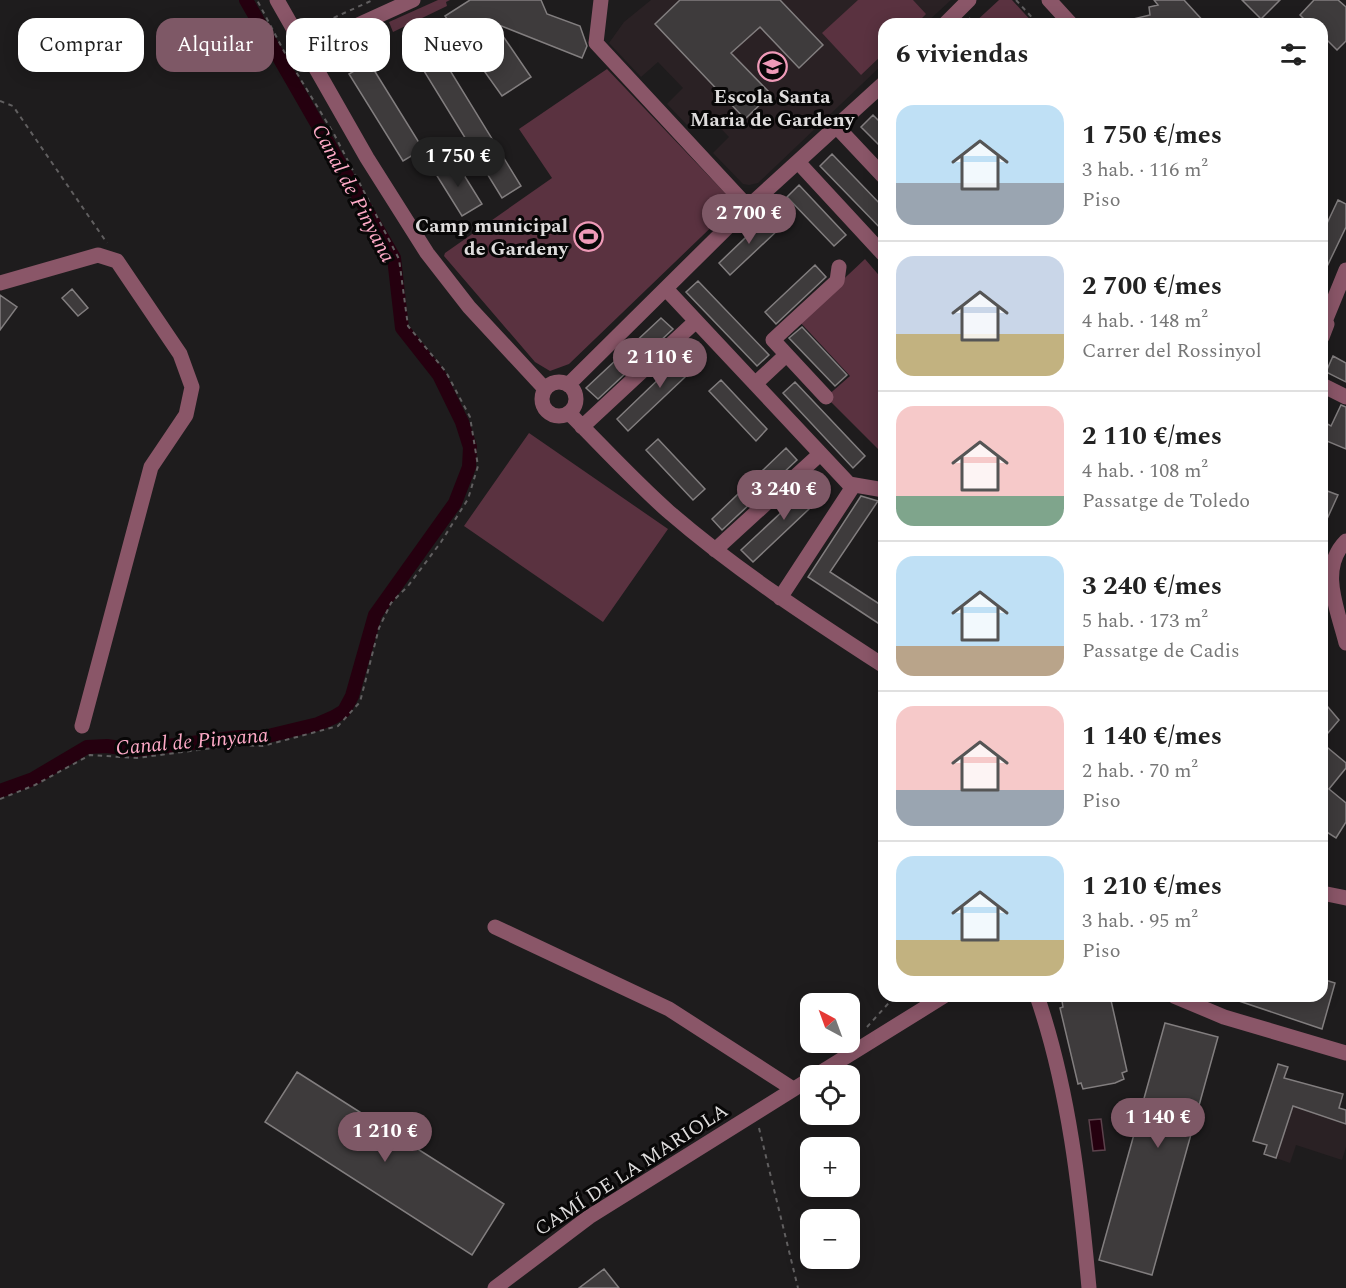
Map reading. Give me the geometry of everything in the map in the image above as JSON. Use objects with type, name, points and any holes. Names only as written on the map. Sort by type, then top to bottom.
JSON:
[{"type":"street","points":[[277,0],[287,18]]},
{"type":"street","points":[[373,18],[413,0]]},
{"type":"street","points":[[601,0],[596,43],[748,207]]},
{"type":"street","points":[[951,18],[969,0]]},
{"type":"street","points":[[1049,0],[1066,18]]},
{"type":"street","points":[[316,72],[427,253],[469,307],[545,388]]},
{"type":"street","points":[[568,385],[667,290],[748,207],[836,126],[878,92]]},
{"type":"street","points":[[836,126],[878,171]]},
{"type":"street","points":[[798,162],[878,249]]},
{"type":"street","points":[[0,283],[98,255],[117,261],[180,354],[192,387],[186,415],[151,467],[82,726]]},
{"type":"street","points":[[826,397],[772,340],[837,281],[839,267]]},
{"type":"street","points":[[1328,295],[1345,273]]},
{"type":"street","points":[[1328,308],[1345,273]]},
{"type":"street","points":[[667,290],[849,484],[878,489]]},
{"type":"street","points":[[582,427],[696,321]]},
{"type":"street","points":[[755,384],[786,355]]},
{"type":"street","points":[[554,382],[568,385],[576,398],[569,413],[558,416],[548,413],[542,399],[545,388],[554,382]]},
{"type":"street","points":[[1328,388],[1346,397]]},
{"type":"street","points":[[569,413],[668,511],[715,550],[780,598],[878,662]]},
{"type":"street","points":[[715,550],[820,453]]},
{"type":"street","points":[[780,598],[854,485]]},
{"type":"street","points":[[1345,542],[1333,560],[1330,578],[1346,643]]},
{"type":"street","points":[[1328,894],[1346,898]]},
{"type":"street","points":[[495,927],[669,1009],[793,1089]]},
{"type":"street","points":[[833,1065],[934,1002]]},
{"type":"street","points":[[1039,1002],[1057,1072],[1080,1191],[1089,1288]]},
{"type":"street","points":[[1188,1002],[1224,1017],[1346,1053]]},
{"type":"street","name":"CAMÍ DE LA MARIOLA","points":[[495,1288],[589,1217],[800,1085]]},
{"type":"path","points":[[0,799],[35,785],[90,754],[137,758],[236,745],[264,746],[338,726],[360,702],[379,628],[392,603],[408,586],[441,542],[468,499],[478,466],[470,417],[446,372],[408,326],[399,259],[334,134],[287,57],[257,0]]},
{"type":"path","points":[[333,18],[373,0]]},
{"type":"path","points":[[1016,0],[1032,18]]},
{"type":"path","points":[[0,101],[13,106],[117,261]]},
{"type":"path","points":[[860,1034],[889,1002]]},
{"type":"path","points":[[755,1113],[798,1288]]},
{"type":"shaded area","points":[[438,0],[450,0],[446,2],[447,6],[422,18],[402,18],[402,28],[393,32],[390,22]]},
{"type":"shaded area","points":[[651,0],[951,0],[932,18],[878,18],[878,69],[758,183],[749,185],[743,184],[713,153],[729,137],[704,111],[687,125],[667,104],[683,88],[658,62],[641,77],[609,43],[624,22]]},
{"type":"shaded area","points":[[858,0],[913,0],[926,14],[922,18],[878,18],[878,59],[861,75],[822,33]]},
{"type":"shaded area","points":[[999,0],[1012,0],[1028,18],[980,18]]},
{"type":"shaded area","points":[[607,69],[725,193],[729,200],[727,212],[569,364],[550,371],[535,362],[444,256],[445,253],[552,178],[519,129]]},
{"type":"shaded area","points":[[865,259],[878,274],[878,449],[826,397],[850,376],[799,321]]},
{"type":"shaded area","points":[[529,433],[668,529],[603,622],[464,526]]},
{"type":"shaded area","points":[[1278,1064],[1288,1067],[1285,1078],[1343,1094],[1340,1104],[1334,1106],[1346,1110],[1346,1147],[1342,1160],[1296,1145],[1290,1163],[1264,1154],[1268,1141],[1263,1144],[1253,1141]]},
{"type":"shaded area","points":[[1101,1119],[1105,1150],[1093,1151],[1089,1120]]},
{"type":"building","points":[[470,0],[541,0],[547,14],[580,26],[587,46],[582,58],[504,27],[504,18],[446,18],[445,16]]},
{"type":"building","points":[[680,0],[780,0],[823,45],[799,68],[760,27],[731,53],[771,94],[745,119],[655,24]]},
{"type":"building","points":[[1154,0],[1184,0],[1200,18],[1137,18],[1150,15],[1149,7],[1158,5]]},
{"type":"building","points":[[1242,0],[1280,0],[1262,18]]},
{"type":"building","points":[[1314,0],[1338,0],[1346,7],[1346,41],[1337,50],[1328,41],[1328,18],[1303,18],[1300,15]]},
{"type":"building","points":[[504,38],[531,77],[502,96],[485,72],[504,72]]},
{"type":"building","points":[[375,72],[423,149],[403,161],[349,74]]},
{"type":"building","points":[[425,72],[451,72],[521,186],[502,198]]},
{"type":"building","points":[[873,115],[878,120],[878,144],[861,127]]},
{"type":"building","points":[[832,154],[878,202],[878,226],[820,166]]},
{"type":"building","points":[[454,159],[482,204],[462,216],[434,171]]},
{"type":"building","points":[[799,185],[846,235],[834,246],[787,197]]},
{"type":"building","points":[[1338,200],[1346,204],[1346,227],[1328,264],[1328,221]]},
{"type":"building","points":[[768,216],[780,228],[730,275],[719,263]]},
{"type":"building","points":[[815,265],[826,277],[776,324],[765,312]]},
{"type":"building","points":[[698,281],[769,355],[757,366],[686,292]]},
{"type":"building","points":[[72,289],[88,308],[78,316],[62,298]]},
{"type":"building","points":[[0,295],[17,307],[0,330]]},
{"type":"building","points":[[661,318],[673,329],[598,399],[586,388]]},
{"type":"building","points":[[802,327],[847,375],[835,386],[789,338]]},
{"type":"building","points":[[691,348],[702,361],[628,431],[617,419]]},
{"type":"building","points":[[1333,356],[1346,363],[1346,382],[1328,373]]},
{"type":"building","points":[[721,380],[767,429],[756,441],[709,391]]},
{"type":"building","points":[[795,382],[865,456],[853,468],[783,393]]},
{"type":"building","points":[[1341,405],[1346,407],[1346,449],[1328,442],[1328,424],[1331,426]]},
{"type":"building","points":[[658,439],[705,489],[693,500],[646,450]]},
{"type":"building","points":[[786,448],[797,460],[722,530],[712,519]]},
{"type":"building","points":[[816,480],[827,492],[753,562],[741,550]]},
{"type":"building","points":[[1328,491],[1338,495],[1328,517]]},
{"type":"building","points":[[861,496],[878,501],[830,572],[878,603],[878,623],[808,577]]},
{"type":"building","points":[[1328,707],[1339,720],[1328,733]]},
{"type":"building","points":[[1328,748],[1346,763],[1346,768],[1329,789],[1346,803],[1346,822],[1336,838],[1328,833]]},
{"type":"building","points":[[1328,981],[1335,983],[1322,1029],[1242,1002],[1328,1002]]},
{"type":"building","points":[[1062,1002],[1111,1002],[1127,1071],[1122,1073],[1124,1079],[1083,1089],[1081,1083],[1078,1084],[1060,1008],[1063,1007]]},
{"type":"building","points":[[1165,1023],[1218,1037],[1152,1275],[1099,1260]]},
{"type":"building","points":[[1278,1064],[1288,1067],[1284,1078],[1343,1094],[1339,1108],[1346,1110],[1346,1124],[1293,1106],[1276,1158],[1264,1154],[1267,1145],[1253,1141]]},
{"type":"building","points":[[297,1072],[504,1204],[472,1255],[265,1122]]},
{"type":"building","points":[[604,1269],[619,1288],[579,1288]]},
{"type":"waterway","name":"Canal de Pinyana","points":[[0,791],[33,779],[87,747],[107,746],[135,750],[240,737],[264,737],[318,724],[344,711],[352,696],[375,615],[455,503],[469,467],[470,447],[462,422],[439,375],[402,328],[394,258],[246,0]]},
{"type":"place","name":"Escola Santa Maria de Gardeny","points":[[772,66]]},
{"type":"place","name":"Camp municipal de Gardeny","points":[[589,236]]}]
